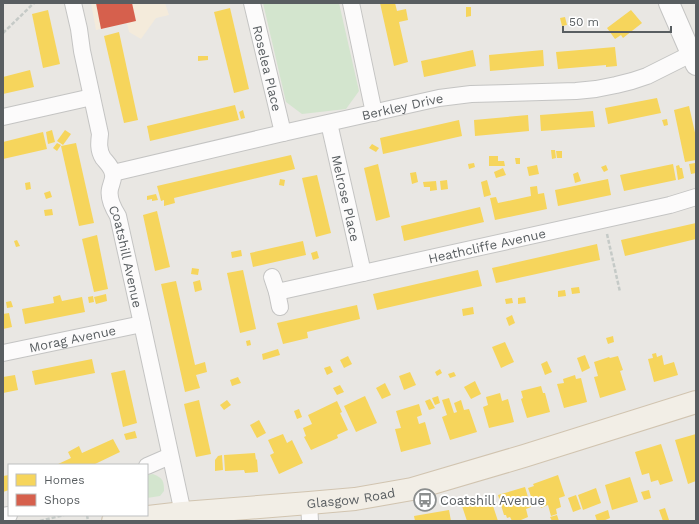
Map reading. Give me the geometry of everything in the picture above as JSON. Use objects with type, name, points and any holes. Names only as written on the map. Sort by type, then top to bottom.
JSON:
[{"type":"main road","name":"Glasgow Road","points":[[113,521],[183,513],[310,512],[374,496],[412,489],[524,456],[696,402]]},
{"type":"street","points":[[73,3],[100,134],[98,141],[100,153],[113,173]]},
{"type":"street","name":"Roselea Place","points":[[252,3],[283,133]]},
{"type":"street","points":[[351,3],[374,113]]},
{"type":"street","points":[[669,3],[693,59]]},
{"type":"street","name":"Berkley Drive","points":[[113,173],[438,98],[471,94],[559,92],[596,89],[632,81],[693,59]]},
{"type":"street","points":[[3,117],[92,97]]},
{"type":"street","name":"Melrose Place","points":[[330,123],[362,273]]},
{"type":"street","name":"Coatshill Avenue","points":[[113,173],[110,199],[118,216],[183,513]]},
{"type":"street","name":"Heathcliffe Avenue","points":[[272,277],[279,300],[362,273],[604,220],[696,198]]},
{"type":"street","name":"Morag Avenue","points":[[3,353],[142,324]]},
{"type":"street","points":[[148,466],[170,456]]},
{"type":"path","points":[[3,33],[34,3]]},
{"type":"path","points":[[604,220],[620,292]]},
{"type":"path","points":[[40,521],[60,516]]},
{"type":"shaded area","points":[[91,3],[165,3],[169,15],[156,18],[141,39],[129,32],[127,23],[96,30]]},
{"type":"green space","points":[[263,3],[339,3],[359,91],[346,109],[302,114],[286,102]]},
{"type":"green space","points":[[153,474],[162,480],[164,491],[160,496],[148,498],[148,475]]},
{"type":"building: Homes","points":[[380,3],[395,3],[397,11],[406,9],[408,20],[399,22],[408,62],[394,66]]},
{"type":"building: Homes","points":[[466,7],[471,7],[471,16],[466,17]]},
{"type":"building: Homes","points":[[230,8],[249,89],[234,93],[214,12]]},
{"type":"building: Homes","points":[[48,10],[60,64],[43,68],[32,14]]},
{"type":"building: Homes","points":[[631,10],[642,23],[623,38],[621,35],[615,39],[607,28]]},
{"type":"building: Homes","points":[[565,17],[567,25],[562,26],[560,18]]},
{"type":"building: Homes","points":[[119,32],[138,120],[124,123],[104,36]]},
{"type":"building: Homes","points":[[615,47],[617,66],[606,67],[606,65],[558,69],[556,52]]},
{"type":"building: Homes","points":[[473,50],[476,66],[424,77],[421,61]]},
{"type":"building: Homes","points":[[543,50],[544,66],[490,71],[489,55]]},
{"type":"building: Homes","points":[[198,56],[208,56],[208,60],[198,61]]},
{"type":"building: Homes","points":[[30,70],[34,87],[3,94],[3,77]]},
{"type":"building: Homes","points":[[657,98],[661,113],[608,124],[605,108]]},
{"type":"building: Homes","points":[[235,105],[239,120],[150,141],[147,126]]},
{"type":"building: Homes","points":[[689,106],[696,137],[696,160],[685,162],[674,110]]},
{"type":"building: Homes","points":[[243,110],[245,118],[241,119],[239,112]]},
{"type":"building: Homes","points":[[593,111],[595,127],[541,131],[540,115]]},
{"type":"building: Homes","points":[[528,115],[529,131],[475,136],[474,120]]},
{"type":"building: Homes","points":[[667,119],[668,125],[664,126],[662,120]]},
{"type":"building: Homes","points":[[459,120],[462,136],[383,154],[380,138]]},
{"type":"building: Homes","points":[[52,130],[55,142],[48,144],[46,132]]},
{"type":"building: Homes","points":[[65,130],[71,134],[63,145],[57,141]]},
{"type":"building: Homes","points":[[43,132],[47,149],[3,159],[3,142]]},
{"type":"building: Homes","points":[[57,143],[61,145],[57,151],[53,148]]},
{"type":"building: Homes","points":[[76,143],[94,223],[79,226],[61,146]]},
{"type":"building: Homes","points":[[372,144],[379,148],[376,152],[369,148]]},
{"type":"building: Homes","points":[[551,150],[555,150],[556,158],[552,159]]},
{"type":"building: Homes","points":[[556,151],[562,151],[562,158],[557,158]]},
{"type":"building: Homes","points":[[291,155],[295,169],[174,198],[175,203],[164,206],[164,200],[161,201],[157,186]]},
{"type":"building: Homes","points":[[489,156],[498,156],[498,161],[504,161],[505,166],[489,166]]},
{"type":"building: Homes","points":[[515,158],[520,158],[520,164],[516,164]]},
{"type":"building: Homes","points":[[474,163],[475,167],[469,169],[468,164]]},
{"type":"building: Homes","points":[[695,163],[696,173],[691,174],[689,164]]},
{"type":"building: Homes","points":[[378,164],[390,217],[376,221],[364,168]]},
{"type":"building: Homes","points":[[673,164],[676,180],[624,191],[620,175]]},
{"type":"building: Homes","points":[[537,165],[539,174],[529,176],[527,167]]},
{"type":"building: Homes","points":[[606,165],[608,170],[604,172],[601,167]]},
{"type":"building: Homes","points":[[679,165],[680,168],[682,168],[684,178],[678,180],[676,166]]},
{"type":"building: Homes","points":[[503,168],[506,175],[496,178],[494,172]]},
{"type":"building: Homes","points":[[416,172],[418,182],[412,184],[410,173]]},
{"type":"building: Homes","points":[[578,172],[581,181],[575,183],[573,174]]},
{"type":"building: Homes","points":[[317,175],[331,233],[316,237],[302,178]]},
{"type":"building: Homes","points":[[280,179],[285,180],[284,186],[279,185]]},
{"type":"building: Homes","points":[[608,179],[611,195],[558,206],[555,190]]},
{"type":"building: Homes","points":[[447,180],[448,189],[441,190],[440,181]]},
{"type":"building: Homes","points":[[487,180],[491,195],[484,197],[481,182]]},
{"type":"building: Homes","points":[[436,181],[437,190],[430,191],[430,187],[424,187],[423,182]]},
{"type":"building: Homes","points":[[30,182],[31,189],[26,190],[25,183]]},
{"type":"building: Homes","points":[[537,186],[538,194],[544,193],[547,209],[495,220],[490,198],[496,197],[498,203],[531,196],[530,187]]},
{"type":"building: Homes","points":[[50,191],[52,197],[46,199],[44,193]]},
{"type":"building: Homes","points":[[156,194],[158,200],[147,200],[147,196]]},
{"type":"building: Homes","points":[[480,207],[484,222],[404,241],[401,226]]},
{"type":"building: Homes","points":[[52,209],[53,215],[45,216],[44,210]]},
{"type":"building: Homes","points":[[157,211],[170,267],[155,271],[143,215]]},
{"type":"building: Homes","points":[[696,223],[696,239],[625,256],[621,240]]},
{"type":"building: Homes","points":[[97,235],[108,289],[94,292],[82,239]]},
{"type":"building: Homes","points":[[17,240],[20,246],[16,247],[14,241]]},
{"type":"building: Homes","points":[[303,241],[306,255],[253,267],[250,253]]},
{"type":"building: Homes","points":[[597,244],[600,260],[496,283],[492,268]]},
{"type":"building: Homes","points":[[241,250],[242,256],[232,258],[231,252]]},
{"type":"building: Homes","points":[[317,251],[319,258],[313,260],[311,253]]},
{"type":"building: Homes","points":[[192,268],[199,269],[198,275],[191,274]]},
{"type":"building: Homes","points":[[243,270],[256,329],[240,333],[227,273]]},
{"type":"building: Homes","points":[[478,270],[482,286],[377,310],[373,294]]},
{"type":"building: Homes","points":[[200,280],[202,290],[195,292],[193,282]]},
{"type":"building: Homes","points":[[176,281],[195,365],[205,362],[207,372],[196,375],[200,388],[185,392],[161,284]]},
{"type":"building: Homes","points":[[579,287],[580,293],[572,294],[571,288]]},
{"type":"building: Homes","points":[[565,290],[566,296],[558,297],[558,291]]},
{"type":"building: Homes","points":[[106,294],[107,301],[96,304],[94,297]]},
{"type":"building: Homes","points":[[60,295],[62,301],[82,297],[85,312],[25,324],[22,309],[54,303],[53,297]]},
{"type":"building: Homes","points":[[93,296],[94,302],[89,303],[88,297]]},
{"type":"building: Homes","points":[[525,297],[526,303],[518,304],[518,298]]},
{"type":"building: Homes","points":[[512,298],[513,303],[506,304],[505,299]]},
{"type":"building: Homes","points":[[11,301],[13,307],[7,308],[6,302]]},
{"type":"building: Homes","points":[[357,305],[360,319],[307,332],[308,338],[283,344],[277,323]]},
{"type":"building: Homes","points":[[473,307],[474,314],[463,316],[462,309]]},
{"type":"building: Homes","points":[[9,313],[12,327],[3,329],[3,314]]},
{"type":"building: Homes","points":[[512,315],[515,323],[509,326],[506,318]]},
{"type":"building: Homes","points":[[613,336],[614,342],[608,344],[606,338]]},
{"type":"building: Homes","points":[[250,340],[251,345],[247,346],[246,341]]},
{"type":"building: Homes","points":[[505,342],[514,362],[501,368],[492,347]]},
{"type":"building: Homes","points":[[278,349],[280,355],[263,360],[262,354]]},
{"type":"building: Homes","points":[[656,353],[657,357],[662,355],[664,365],[674,362],[678,375],[654,382],[648,359],[653,358],[652,354]]},
{"type":"building: Homes","points":[[585,355],[590,368],[582,372],[577,358]]},
{"type":"building: Homes","points":[[348,356],[352,364],[344,368],[340,360]]},
{"type":"building: Homes","points":[[618,356],[623,370],[620,371],[626,390],[600,398],[594,377],[598,376],[594,362],[609,357]]},
{"type":"building: Homes","points":[[92,359],[95,373],[35,385],[32,371]]},
{"type":"building: Homes","points":[[547,361],[552,372],[545,375],[541,364]]},
{"type":"building: Homes","points":[[330,366],[333,372],[327,375],[324,368]]},
{"type":"building: Homes","points":[[440,369],[442,373],[437,376],[435,372]]},
{"type":"building: Homes","points":[[125,370],[137,423],[123,427],[111,373]]},
{"type":"building: Homes","points":[[410,372],[416,385],[404,390],[399,376]]},
{"type":"building: Homes","points":[[454,372],[456,376],[450,378],[448,374]]},
{"type":"building: Homes","points":[[15,375],[18,390],[3,393],[3,377]]},
{"type":"building: Homes","points":[[575,375],[576,379],[581,378],[587,402],[564,408],[557,384],[564,383],[563,379]]},
{"type":"building: Homes","points":[[238,377],[241,383],[232,386],[230,380]]},
{"type":"building: Homes","points":[[475,381],[481,394],[471,399],[464,387]]},
{"type":"building: Homes","points":[[385,383],[391,395],[382,399],[376,388]]},
{"type":"building: Homes","points":[[340,385],[344,392],[337,395],[333,388]]},
{"type":"building: Homes","points":[[541,386],[543,393],[545,393],[550,412],[527,418],[521,399],[523,398],[521,391]]},
{"type":"building: Homes","points":[[500,393],[502,401],[508,399],[514,422],[489,428],[483,407],[488,405],[486,397]]},
{"type":"building: Homes","points":[[365,396],[377,423],[356,432],[344,406]]},
{"type":"building: Homes","points":[[438,396],[440,403],[435,405],[432,398]]},
{"type":"building: Homes","points":[[449,398],[454,413],[457,412],[454,403],[461,400],[464,410],[469,409],[477,432],[450,440],[442,417],[447,415],[442,400]]},
{"type":"building: Homes","points":[[430,399],[435,408],[429,410],[425,401]]},
{"type":"building: Homes","points":[[199,400],[211,454],[196,457],[184,404]]},
{"type":"building: Homes","points":[[227,400],[231,405],[224,410],[220,405]]},
{"type":"building: Homes","points":[[337,401],[342,412],[340,413],[348,430],[337,435],[338,438],[311,450],[304,437],[306,436],[303,428],[312,424],[308,415]]},
{"type":"building: Homes","points":[[419,404],[422,415],[417,417],[419,424],[425,422],[431,444],[401,452],[395,429],[401,428],[396,411]]},
{"type":"building: Homes","points":[[299,409],[302,417],[297,419],[294,411]]},
{"type":"building: Homes","points":[[259,420],[266,433],[257,438],[250,425]]},
{"type":"building: Homes","points":[[135,431],[137,438],[126,440],[124,434]]},
{"type":"building: Homes","points":[[283,434],[287,443],[292,440],[303,463],[279,474],[270,455],[274,453],[268,440]]},
{"type":"building: Homes","points":[[696,434],[696,481],[688,484],[675,440]]},
{"type":"building: Homes","points":[[113,439],[120,452],[95,464],[58,464],[71,458],[68,452],[79,446],[82,453]]},
{"type":"building: Homes","points":[[661,444],[673,481],[660,485],[658,480],[651,482],[649,473],[642,475],[635,452]]},
{"type":"building: Homes","points":[[255,453],[258,472],[245,473],[244,470],[225,471],[224,455]]},
{"type":"building: Homes","points":[[222,455],[223,470],[215,471],[215,460],[218,456]]},
{"type":"building: Homes","points":[[8,475],[8,490],[3,492],[3,476]]},
{"type":"building: Homes","points":[[558,475],[565,496],[559,498],[561,507],[556,509],[557,514],[551,516],[548,505],[541,508],[538,500],[533,502],[528,488],[534,486],[533,484]]},
{"type":"building: Homes","points":[[630,477],[638,502],[612,510],[605,485]]},
{"type":"building: Homes","points":[[525,487],[531,507],[526,509],[528,517],[521,521],[512,521],[510,517],[507,518],[506,515],[504,515],[498,495]]},
{"type":"building: Homes","points":[[596,488],[601,503],[583,510],[578,495]]},
{"type":"building: Homes","points":[[649,490],[651,498],[644,500],[641,492]]},
{"type":"building: Homes","points":[[576,495],[581,509],[573,512],[568,498]]},
{"type":"building: Homes","points":[[490,497],[498,521],[467,521],[462,506]]},
{"type":"building: Homes","points":[[665,508],[669,520],[663,521],[659,510]]},
{"type":"building: Homes","points":[[449,510],[451,521],[415,521],[414,516]]},
{"type":"building: Homes","points":[[608,510],[610,518],[603,521],[597,521],[595,515]]},
{"type":"building: Homes","points":[[557,515],[559,521],[552,521],[550,517]]},
{"type":"building: Shops","points":[[96,3],[132,3],[136,21],[101,29]]},
{"type":"place","name":"Coatshill Avenue","points":[[425,500]]}]
